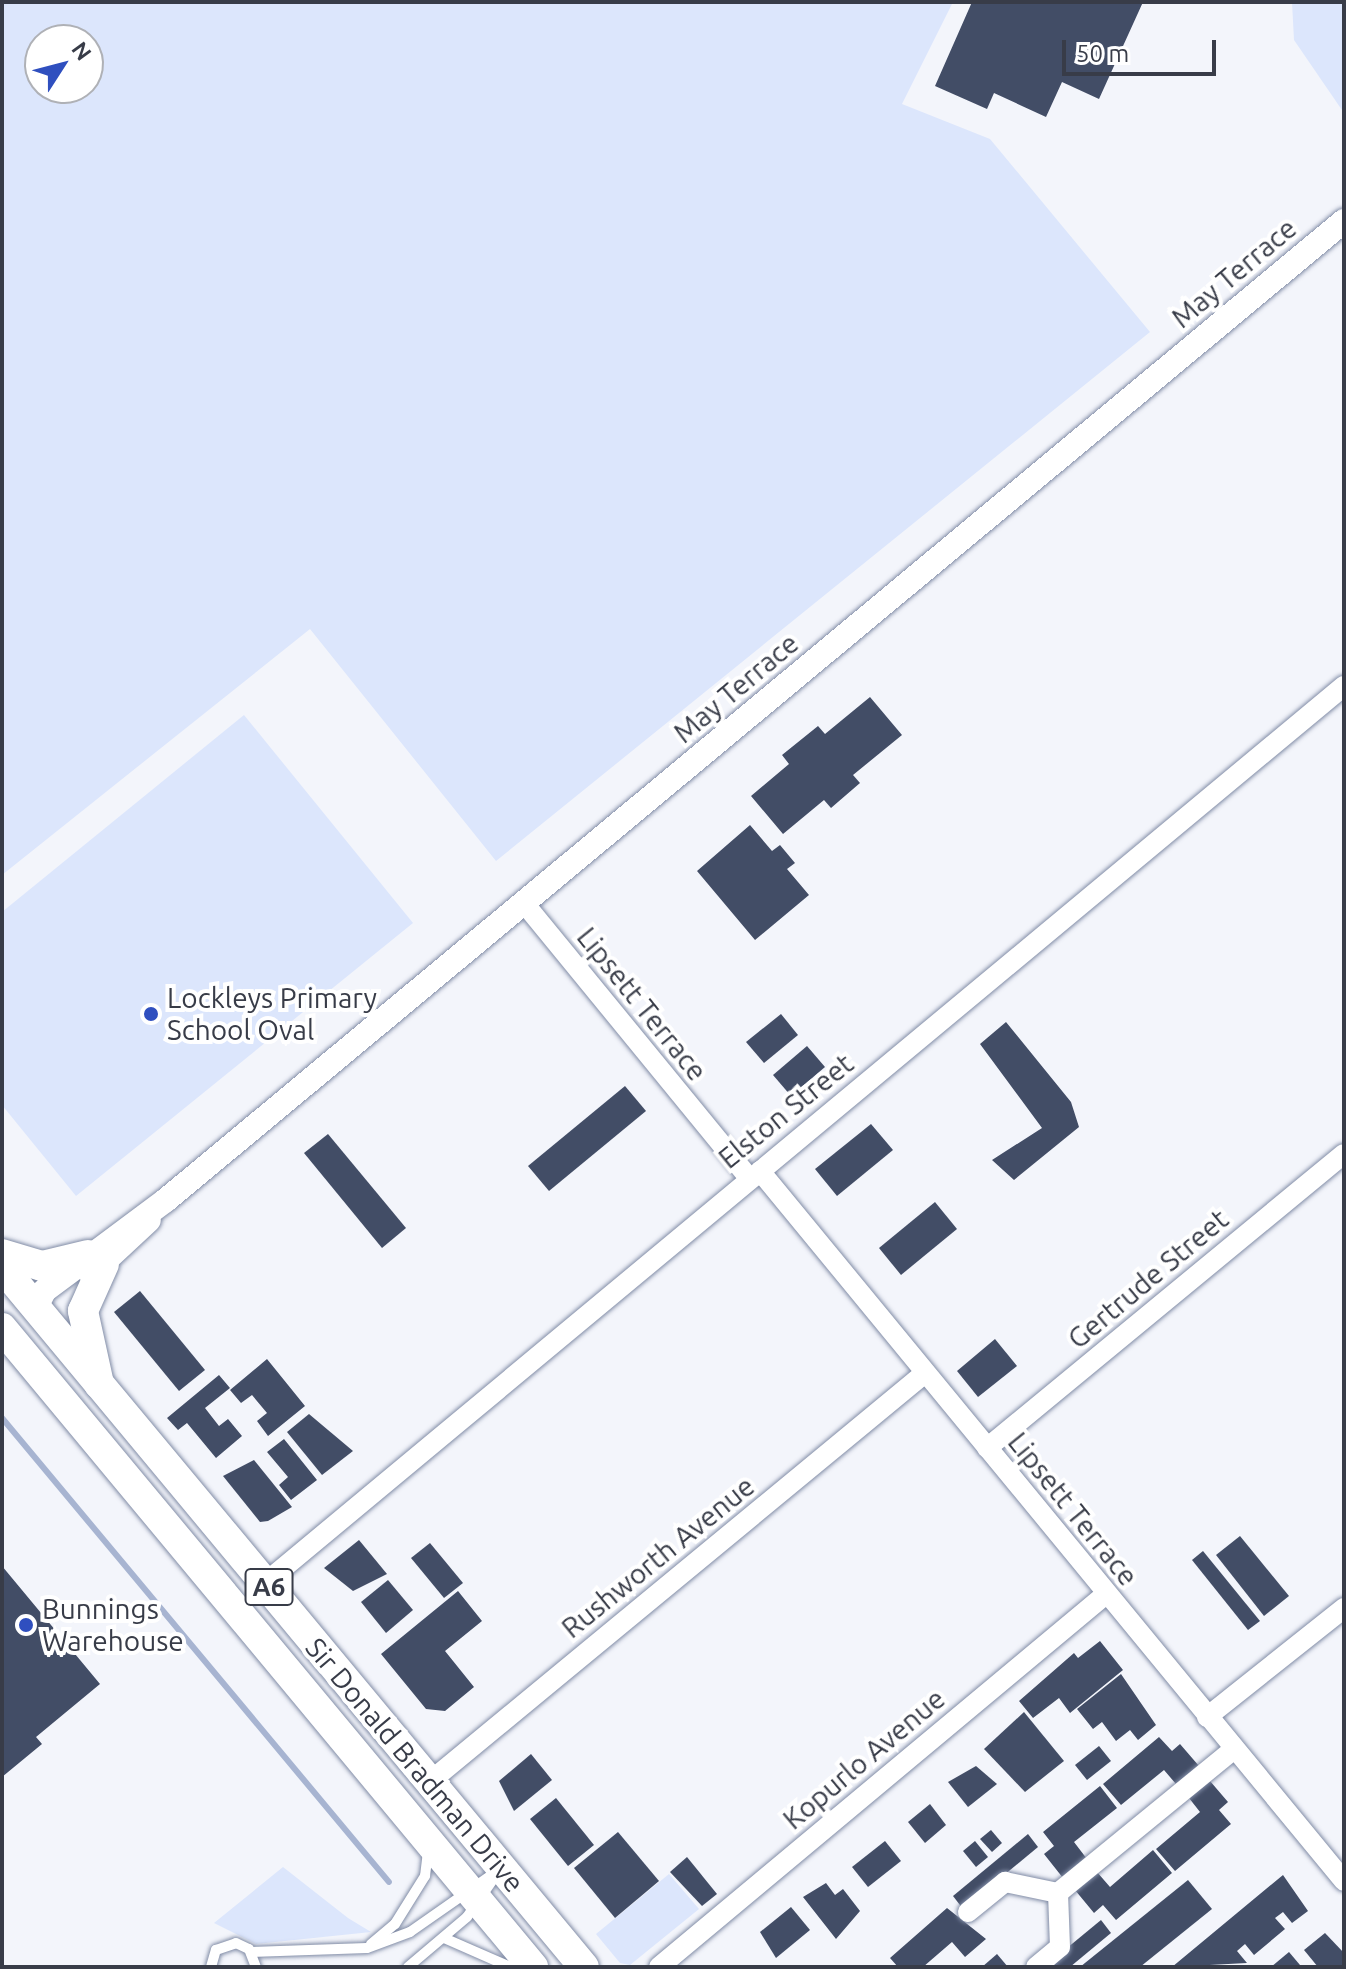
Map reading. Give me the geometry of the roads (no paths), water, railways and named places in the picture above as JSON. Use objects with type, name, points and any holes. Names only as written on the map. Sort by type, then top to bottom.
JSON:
[{"type":"main road","points":[[2,1254],[42,1266],[96,1260],[83,1311],[100,1390]]},
{"type":"main road","name":"Sir Donald Bradman Drive","points":[[2,1267],[100,1390],[265,1583],[427,1784],[584,1967]]},
{"type":"main road","points":[[2,1301],[36,1307],[37,1339],[56,1394]]},
{"type":"main road","name":"Sir Donald Bradman Drive","points":[[4,1336],[56,1394],[427,1839],[462,1905],[533,1967]]},
{"type":"street","name":"May Terrace","points":[[36,1307],[54,1304],[96,1260],[166,1200],[1344,221]]},
{"type":"street","name":"Elston Street","points":[[265,1583],[1344,686]]},
{"type":"street","name":"Lipsett Terrace","points":[[524,903],[925,1373],[1344,1881]]},
{"type":"street","name":"Gertrude Street","points":[[987,1448],[1344,1154]]},
{"type":"street","name":"Rushworth Avenue","points":[[427,1784],[925,1373]]},
{"type":"street","name":"Kopurlo Avenue","points":[[659,1967],[1106,1594]]},
{"type":"street","points":[[1207,1717],[1344,1608]]},
{"type":"street","points":[[1058,1893],[1234,1749]]},
{"type":"street","points":[[968,1912],[1005,1882],[1058,1893]]},
{"type":"street","points":[[1036,1967],[1060,1947],[1058,1893]]},
{"type":"lane","points":[[367,1948],[395,1924],[425,1876],[427,1839]]},
{"type":"lane","points":[[211,1967],[216,1950],[228,1943],[251,1952],[367,1948],[410,1932],[462,1905],[500,1870]]},
{"type":"lane","points":[[408,1967],[444,1938],[462,1905],[500,1870]]},
{"type":"lane","points":[[444,1938],[468,1944],[510,1967]]},
{"type":"lane","points":[[251,1952],[256,1967]]},
{"type":"waterway","points":[[2,1418],[389,1882]]},
{"type":"place","name":"Lockleys Primary School Oval","points":[[151,1014]]},
{"type":"place","name":"Bunnings Warehouse","points":[[26,1625]]}]
